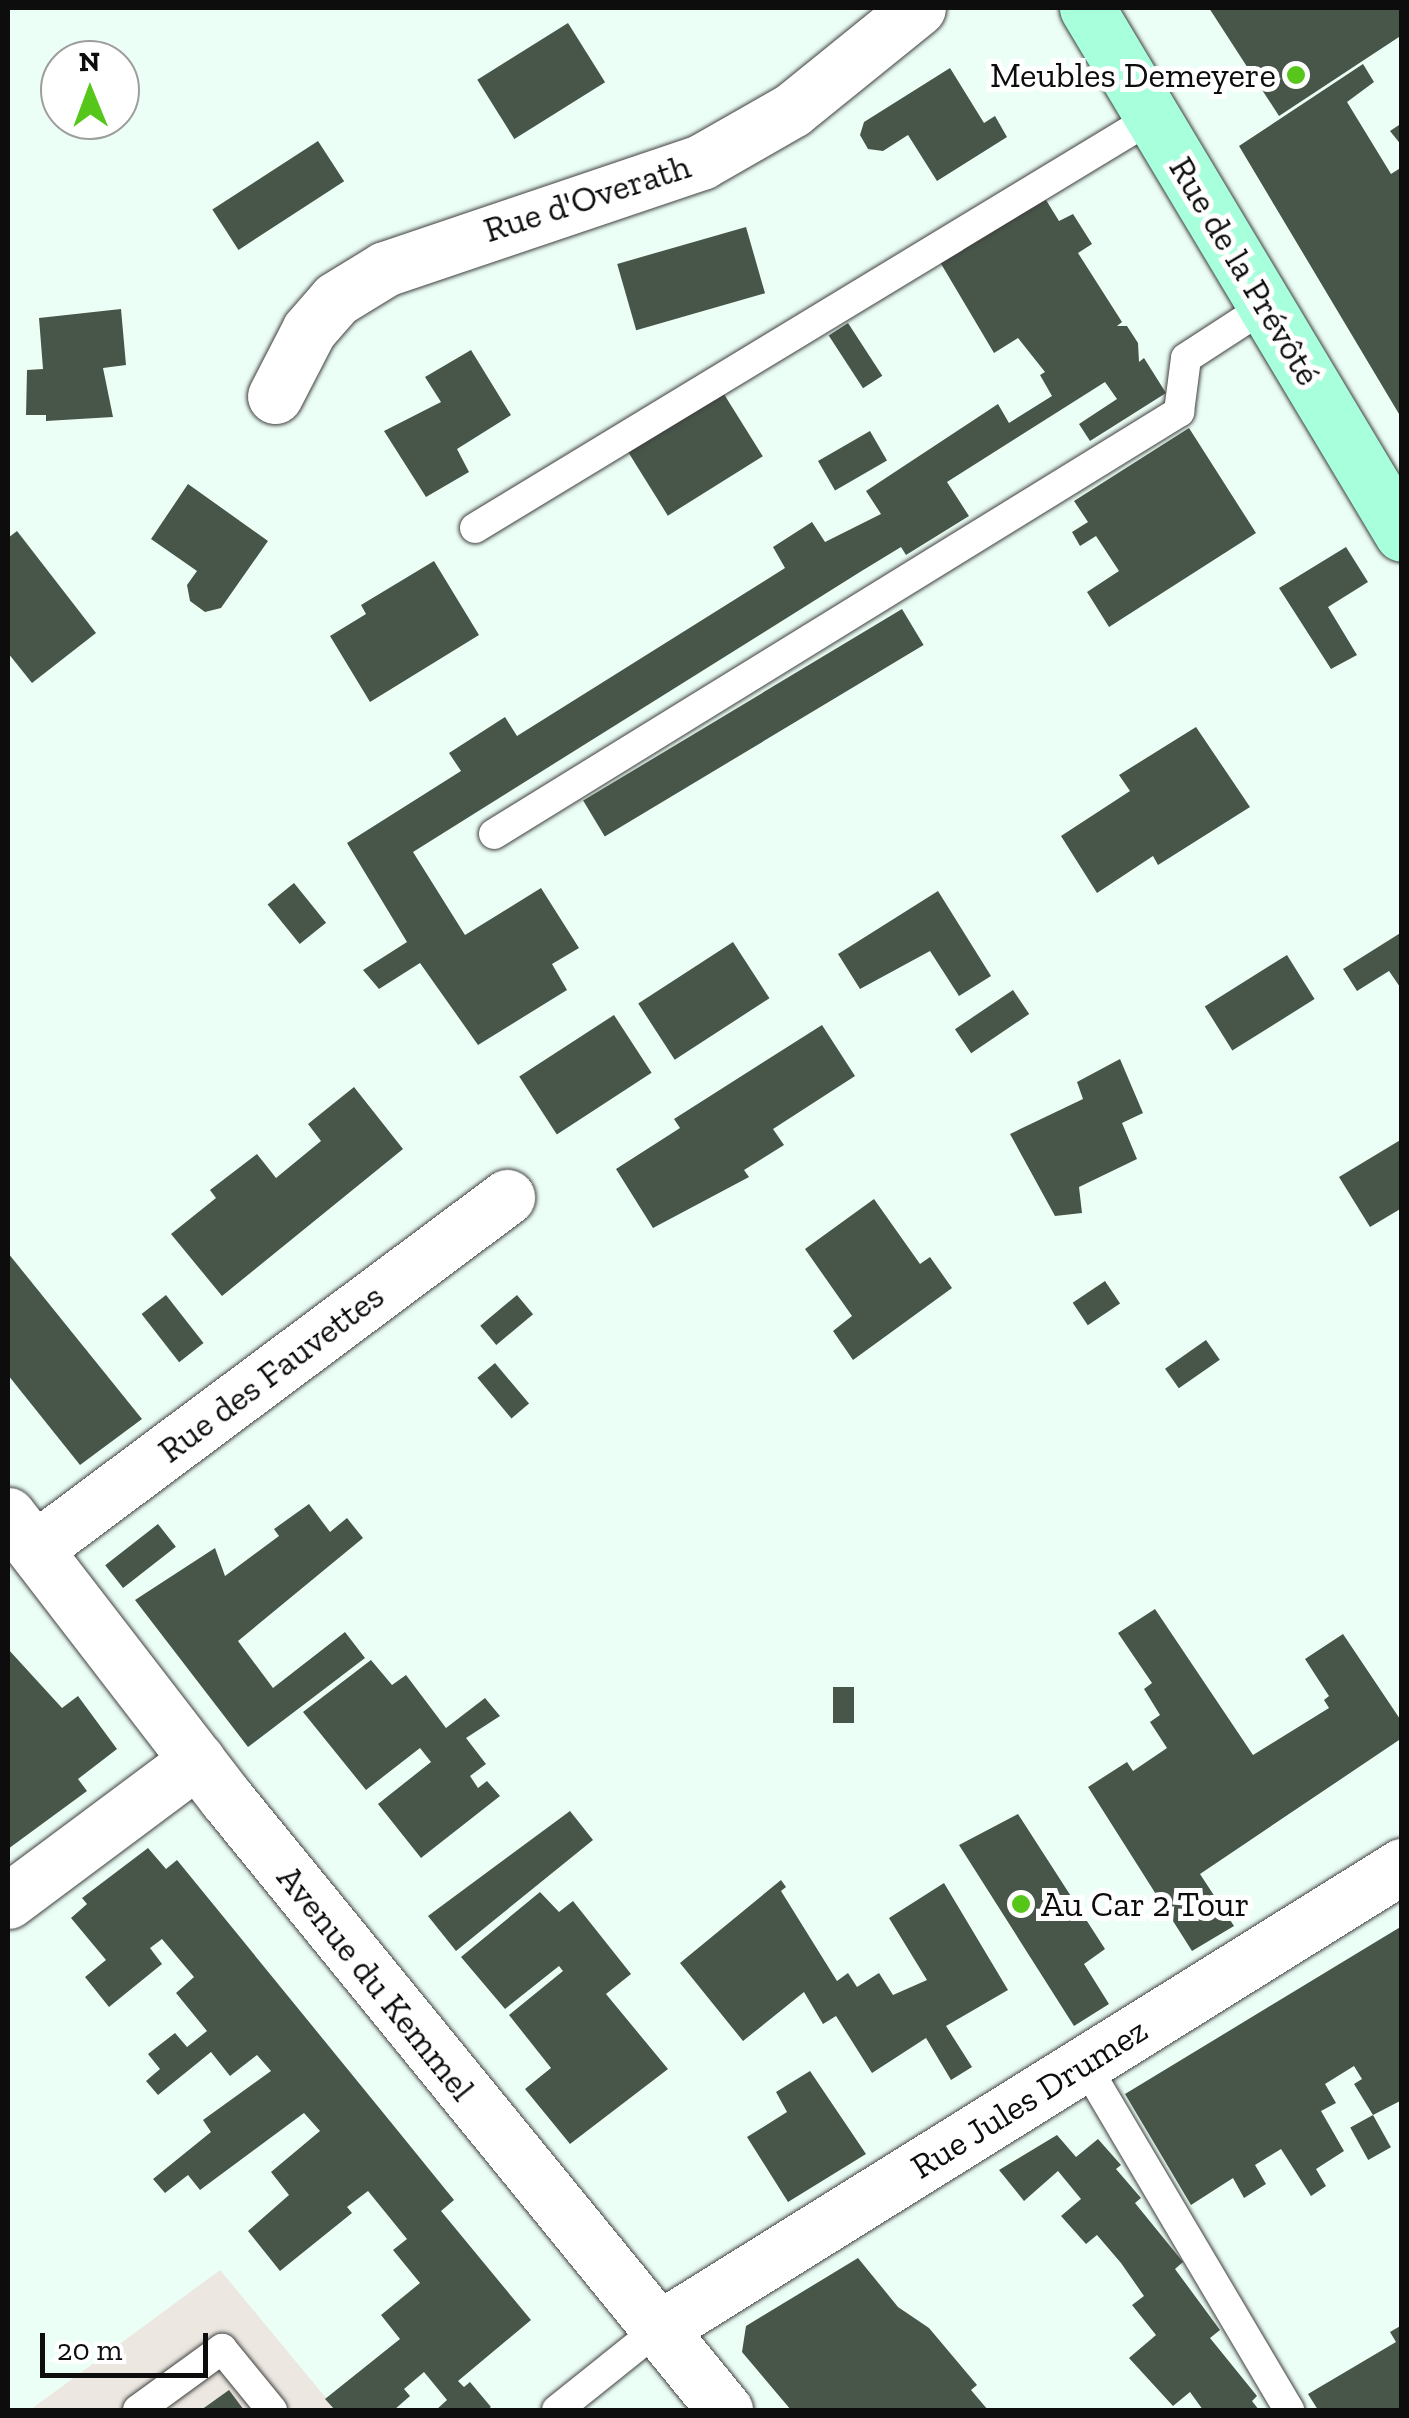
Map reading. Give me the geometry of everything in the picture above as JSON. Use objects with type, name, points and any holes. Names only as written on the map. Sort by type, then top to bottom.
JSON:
[{"type":"street","name":"Rue d'Overath","points":[[275,396],[309,330],[336,300],[384,269],[700,162],[792,110],[918,8]]},
{"type":"street","name":"Rue de la Prévôté","points":[[1087,8],[1402,534]]},
{"type":"street","name":"Rue des Fauvettes","points":[[21,1532],[507,1197]]},
{"type":"street","name":"Avenue du Kemmel","points":[[21,1532],[197,1760],[656,2330],[725,2410]]},
{"type":"street","points":[[8,1900],[197,1760]]},
{"type":"street","name":"Rue Jules Drumez","points":[[656,2330],[1402,1866]]},
{"type":"lane","points":[[475,528],[1153,117]]},
{"type":"lane","points":[[494,834],[1180,412],[1186,358],[1266,306]]},
{"type":"lane","points":[[1084,2064],[1289,2410]]},
{"type":"lane","points":[[556,2410],[656,2330]]},
{"type":"lane","points":[[138,2410],[222,2349],[272,2410]]},
{"type":"shaded area","points":[[220,2270],[336,2410],[30,2410]]},
{"type":"building","name":"Meubles Demeyere","points":[[1209,8],[1402,8],[1402,35],[1279,116]]},
{"type":"building","points":[[568,23],[605,82],[514,139],[477,80]]},
{"type":"building","points":[[1363,64],[1374,82],[1347,102],[1391,174],[1402,167],[1402,419],[1239,146]]},
{"type":"building","points":[[950,68],[984,123],[995,116],[1007,137],[937,181],[908,135],[883,151],[868,149],[860,135],[864,122]]},
{"type":"building","points":[[1402,123],[1402,146],[1390,131]]},
{"type":"building","points":[[318,141],[344,181],[238,250],[212,210]]},
{"type":"building","points":[[1046,200],[1059,221],[1073,214],[1092,244],[1078,253],[1122,322],[1117,326],[1127,326],[1138,343],[1139,362],[1144,358],[1166,393],[1090,441],[1079,424],[1117,399],[1105,382],[947,482],[969,516],[906,555],[901,547],[413,852],[465,935],[541,888],[579,948],[552,964],[567,990],[478,1045],[420,963],[379,989],[363,970],[407,942],[347,843],[461,771],[449,753],[505,717],[517,736],[785,568],[773,547],[812,522],[825,542],[881,514],[866,491],[998,404],[1009,423],[1052,396],[1040,375],[1045,372],[1018,338],[994,353],[937,257]]},
{"type":"building","points":[[746,227],[765,293],[636,330],[617,264]]},
{"type":"building","points":[[121,309],[126,365],[103,368],[113,417],[46,421],[46,415],[26,415],[27,370],[43,369],[39,318]]},
{"type":"building","points":[[848,323],[882,376],[863,388],[829,336]]},
{"type":"building","points":[[471,350],[511,415],[457,449],[469,472],[426,497],[384,431],[441,402],[425,377]]},
{"type":"building","points":[[722,391],[763,456],[668,516],[627,450]]},
{"type":"building","points":[[1189,428],[1256,533],[1109,627],[1087,592],[1119,571],[1096,536],[1080,546],[1072,532],[1088,522],[1074,501]]},
{"type":"building","points":[[870,431],[887,460],[835,490],[818,461]]},
{"type":"building","points":[[188,484],[268,541],[221,608],[205,612],[190,601],[187,585],[197,571],[151,539]]},
{"type":"building","points":[[17,531],[96,633],[32,683],[8,653],[8,538]]},
{"type":"building","points":[[1346,547],[1368,582],[1328,607],[1357,655],[1331,669],[1279,588]]},
{"type":"building","points":[[434,561],[479,635],[370,702],[330,636],[366,614],[361,605]]},
{"type":"building","points":[[902,609],[924,645],[605,837],[583,801]]},
{"type":"building","points":[[1196,727],[1250,807],[1158,865],[1153,856],[1097,893],[1061,836],[1130,791],[1119,775]]},
{"type":"building","points":[[294,883],[326,923],[300,944],[268,904]]},
{"type":"building","points":[[938,891],[991,976],[959,996],[930,951],[860,989],[838,954]]},
{"type":"building","points":[[1402,932],[1402,990],[1389,971],[1357,991],[1343,969]]},
{"type":"building","points":[[733,942],[769,998],[675,1060],[638,1004]]},
{"type":"building","points":[[1287,955],[1315,999],[1232,1051],[1205,1006]]},
{"type":"building","points":[[1013,990],[1029,1014],[971,1053],[955,1029]]},
{"type":"building","points":[[614,1015],[652,1073],[557,1134],[519,1077]]},
{"type":"building","points":[[822,1025],[855,1076],[773,1129],[784,1145],[744,1170],[749,1177],[653,1228],[616,1169],[680,1128],[674,1119]]},
{"type":"building","points":[[1120,1059],[1143,1113],[1122,1123],[1137,1159],[1079,1187],[1082,1213],[1055,1216],[1010,1134],[1083,1099],[1077,1082]]},
{"type":"building","points":[[354,1087],[403,1149],[222,1296],[171,1234],[216,1198],[210,1190],[257,1154],[276,1178],[321,1141],[308,1124]]},
{"type":"building","points":[[1402,1139],[1402,1208],[1370,1227],[1339,1177]]},
{"type":"building","points":[[874,1199],[920,1264],[930,1257],[952,1288],[853,1360],[833,1331],[852,1316],[805,1249]]},
{"type":"building","points":[[8,1253],[142,1419],[80,1465],[8,1375]]},
{"type":"building","points":[[1105,1281],[1120,1303],[1088,1325],[1073,1303]]},
{"type":"building","points":[[166,1295],[204,1343],[179,1362],[142,1314]]},
{"type":"building","points":[[517,1295],[533,1314],[496,1345],[480,1326]]},
{"type":"building","points":[[1206,1340],[1220,1360],[1179,1388],[1165,1369]]},
{"type":"building","points":[[495,1363],[529,1404],[511,1418],[477,1378]]},
{"type":"building","points":[[309,1504],[330,1532],[347,1518],[363,1538],[238,1641],[273,1688],[345,1632],[365,1658],[248,1747],[135,1600],[215,1548],[225,1576],[279,1536],[274,1529]]},
{"type":"building","points":[[158,1524],[176,1547],[123,1588],[105,1565]]},
{"type":"building","points":[[1155,1609],[1253,1755],[1329,1708],[1324,1700],[1329,1696],[1305,1659],[1343,1634],[1402,1722],[1402,1738],[1200,1874],[1234,1926],[1192,1951],[1088,1787],[1127,1762],[1133,1771],[1167,1748],[1150,1722],[1160,1715],[1144,1689],[1152,1683],[1118,1633]]},
{"type":"building","points":[[8,1649],[62,1708],[78,1696],[117,1749],[78,1779],[87,1791],[8,1849]]},
{"type":"building","points":[[371,1660],[392,1685],[406,1675],[446,1728],[485,1698],[500,1716],[466,1738],[486,1764],[470,1776],[478,1788],[487,1781],[500,1796],[421,1858],[378,1804],[431,1762],[420,1748],[366,1790],[303,1712]]},
{"type":"building","points":[[833,1687],[854,1687],[854,1723],[833,1723]]},
{"type":"building","points":[[570,1811],[593,1840],[456,1951],[428,1916]]},
{"type":"building","name":"Au Car 2 Tour","points":[[1018,1814],[1105,1949],[1084,1964],[1109,2004],[1074,2026],[959,1845]]},
{"type":"building","points":[[148,1848],[166,1869],[177,1860],[454,2200],[441,2211],[531,2320],[458,2381],[464,2387],[470,2382],[491,2407],[487,2410],[436,2410],[447,2400],[424,2372],[404,2389],[410,2396],[394,2410],[335,2410],[325,2399],[400,2339],[381,2315],[420,2283],[393,2250],[407,2239],[368,2191],[347,2207],[352,2213],[280,2271],[248,2231],[289,2195],[271,2172],[320,2131],[304,2113],[200,2190],[188,2175],[165,2193],[153,2179],[211,2132],[203,2120],[271,2071],[257,2055],[230,2076],[211,2052],[158,2095],[146,2081],[160,2069],[148,2054],[175,2033],[187,2047],[207,2031],[176,1993],[194,1977],[162,1939],[150,1948],[162,1964],[109,2007],[85,1977],[106,1960],[71,1918],[87,1904],[82,1898]]},
{"type":"building","points":[[781,1880],[786,1887],[781,1891],[837,1981],[848,1973],[857,1987],[879,1973],[893,1995],[927,1980],[889,1918],[944,1883],[1008,1990],[946,2026],[972,2067],[951,2080],[926,2038],[872,2073],[836,2016],[823,2024],[804,1992],[743,2041],[680,1963]]},
{"type":"building","points":[[540,1892],[559,1912],[573,1901],[631,1974],[606,1994],[668,2069],[570,2144],[525,2089],[551,2068],[509,2015],[563,1971],[559,1966],[505,2009],[461,1957]]},
{"type":"building","points":[[1402,1926],[1402,2100],[1373,2115],[1354,2084],[1362,2079],[1354,2066],[1325,2084],[1336,2103],[1321,2111],[1344,2151],[1316,2169],[1326,2186],[1311,2196],[1281,2149],[1255,2165],[1266,2184],[1244,2198],[1233,2178],[1191,2205],[1125,2094]]},
{"type":"building","points":[[810,2071],[866,2154],[788,2202],[747,2137],[787,2112],[776,2092]]},
{"type":"building","points":[[1373,2115],[1391,2147],[1368,2160],[1350,2128]]},
{"type":"building","points":[[1057,2135],[1076,2157],[1098,2139],[1121,2165],[1116,2169],[1141,2198],[1135,2203],[1183,2262],[1175,2269],[1220,2330],[1210,2338],[1257,2396],[1252,2401],[1259,2410],[1203,2410],[1190,2392],[1173,2406],[1129,2358],[1156,2335],[1132,2305],[1144,2296],[1121,2263],[1097,2235],[1086,2244],[1061,2216],[1081,2199],[1058,2171],[1024,2201],[999,2170]]},
{"type":"building","points":[[858,2258],[898,2307],[929,2328],[977,2385],[971,2390],[988,2410],[791,2410],[742,2352],[746,2326]]},
{"type":"building","points":[[1402,2325],[1402,2410],[1318,2410],[1308,2394],[1396,2342],[1390,2332]]},
{"type":"building","points":[[229,2390],[244,2410],[201,2410]]},
{"type":"place","name":"Meubles Demeyere","points":[[1296,75]]},
{"type":"place","name":"Au Car 2 Tour","points":[[1021,1904]]}]
